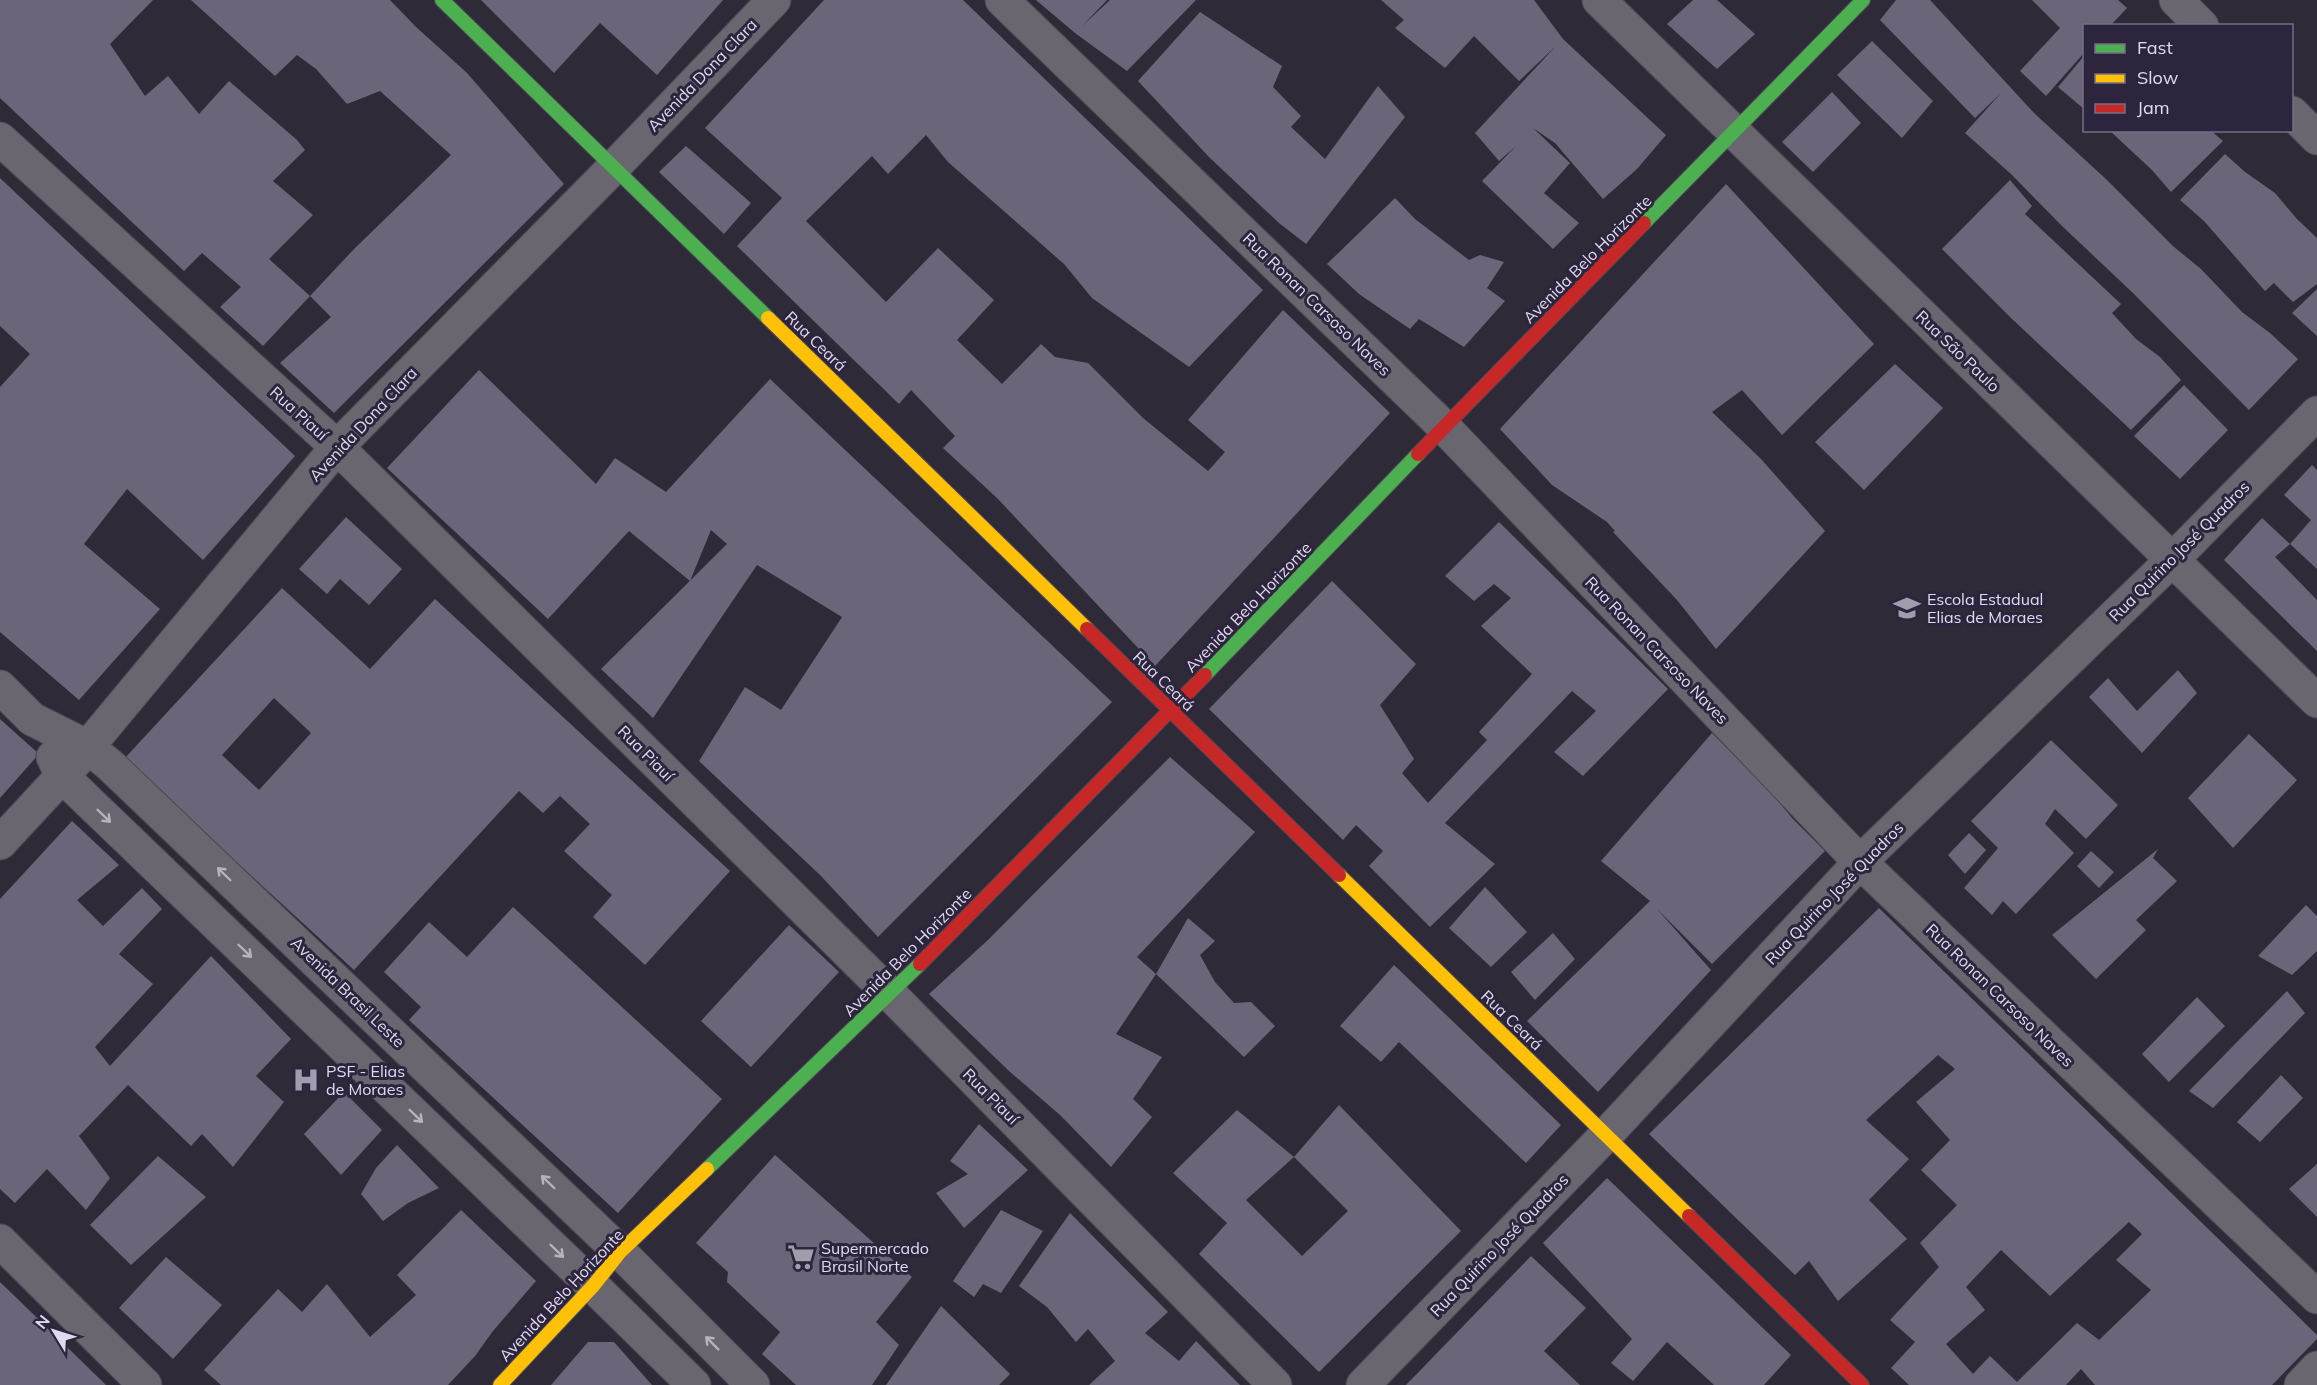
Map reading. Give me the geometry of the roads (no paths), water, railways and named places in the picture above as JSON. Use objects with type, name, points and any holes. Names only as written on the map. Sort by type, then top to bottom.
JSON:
[{"type":"street","name":"Rua Ceará","points":[[442,0],[1862,1385]]},
{"type":"street","name":"Avenida Dona Clara","points":[[0,843],[88,747],[337,447],[614,167],[774,0]]},
{"type":"street","name":"Rua Ronan Carsoso Naves","points":[[1002,0],[1444,427],[1860,862],[2317,1297]]},
{"type":"street","name":"Rua São Paulo","points":[[1599,0],[2317,701]]},
{"type":"street","name":"Avenida Belo Horizonte","points":[[500,1385],[593,1286],[620,1252],[890,994],[1171,711],[1444,427],[1863,0]]},
{"type":"street","points":[[2176,0],[2200,24]]},
{"type":"street","points":[[2293,114],[2317,138]]},
{"type":"street","name":"Rua Piauí","points":[[0,139],[337,447],[890,994],[1275,1385]]},
{"type":"street","name":"Rua Quirino José Quadros","points":[[1363,1385],[1606,1135],[1860,862],[2172,560],[2317,413]]},
{"type":"street","name":"Avenida Brasil Leste","points":[[0,687],[33,719],[88,747],[620,1252],[744,1382]]},
{"type":"street","name":"Avenida Brasil Leste","points":[[33,719],[62,776],[694,1385]]},
{"type":"street","points":[[0,1241],[145,1385]]},
{"type":"street","points":[[2301,1385],[2317,1368]]},
{"type":"place","name":"Escola Estadual Elias de Moraes","points":[[1907,608]]},
{"type":"place","name":"PSF - Elias de Moraes","points":[[306,1080]]},
{"type":"place","name":"Supermercado Brasil Norte","points":[[801,1257]]}]
